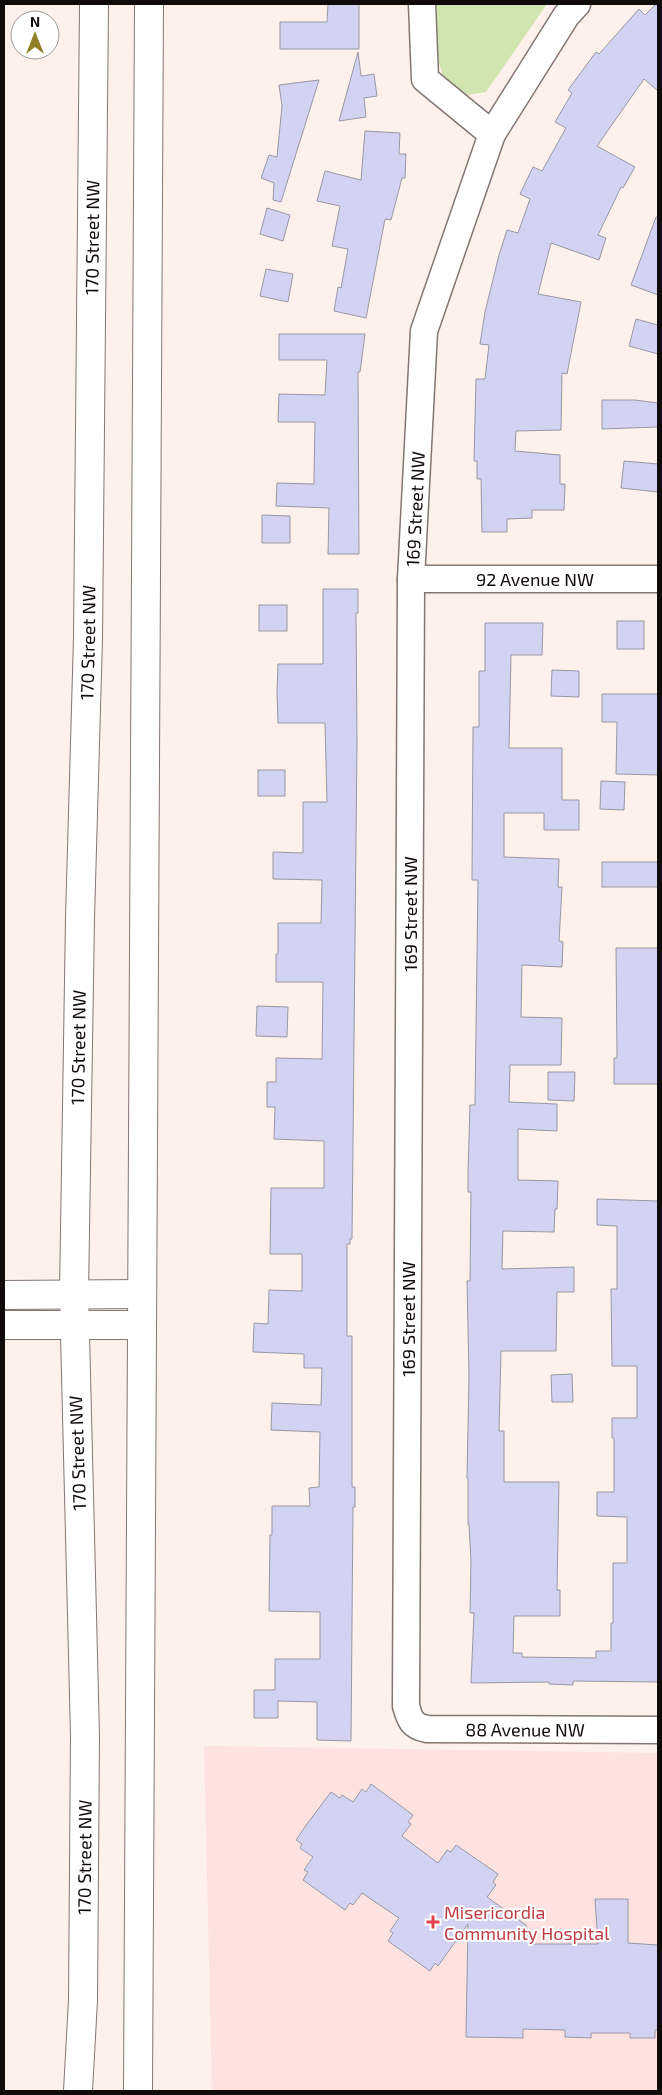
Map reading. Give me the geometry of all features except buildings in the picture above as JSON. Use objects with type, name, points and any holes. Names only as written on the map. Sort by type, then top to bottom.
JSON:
[{"type":"main road","name":"170 Street NW","points":[[78,2091],[83,2000],[85,1736],[74,1294],[80,918],[88,638],[94,4]]},
{"type":"main road","points":[[138,2091],[149,4]]},
{"type":"main road","points":[[4,1295],[142,1294]]},
{"type":"main road","points":[[4,1325],[141,1325]]},
{"type":"street","points":[[422,4],[425,79],[492,134]]},
{"type":"street","name":"169 Street NW","points":[[406,1706],[411,579],[424,331],[492,134],[566,16],[577,4]]},
{"type":"street","name":"92 Avenue NW","points":[[411,579],[658,579]]},
{"type":"street","name":"88 Avenue NW","points":[[406,1706],[410,1721],[418,1727],[427,1730],[658,1730]]},
{"type":"shaded area","name":"Misericordia Community Hospital","points":[[204,1746],[658,1753],[658,2091],[212,2091]]},
{"type":"green space","points":[[436,4],[547,4],[486,92],[466,95],[445,82],[437,57]]},
{"type":"place","name":"Misericordia Community Hospital","points":[[433,1922]]}]
